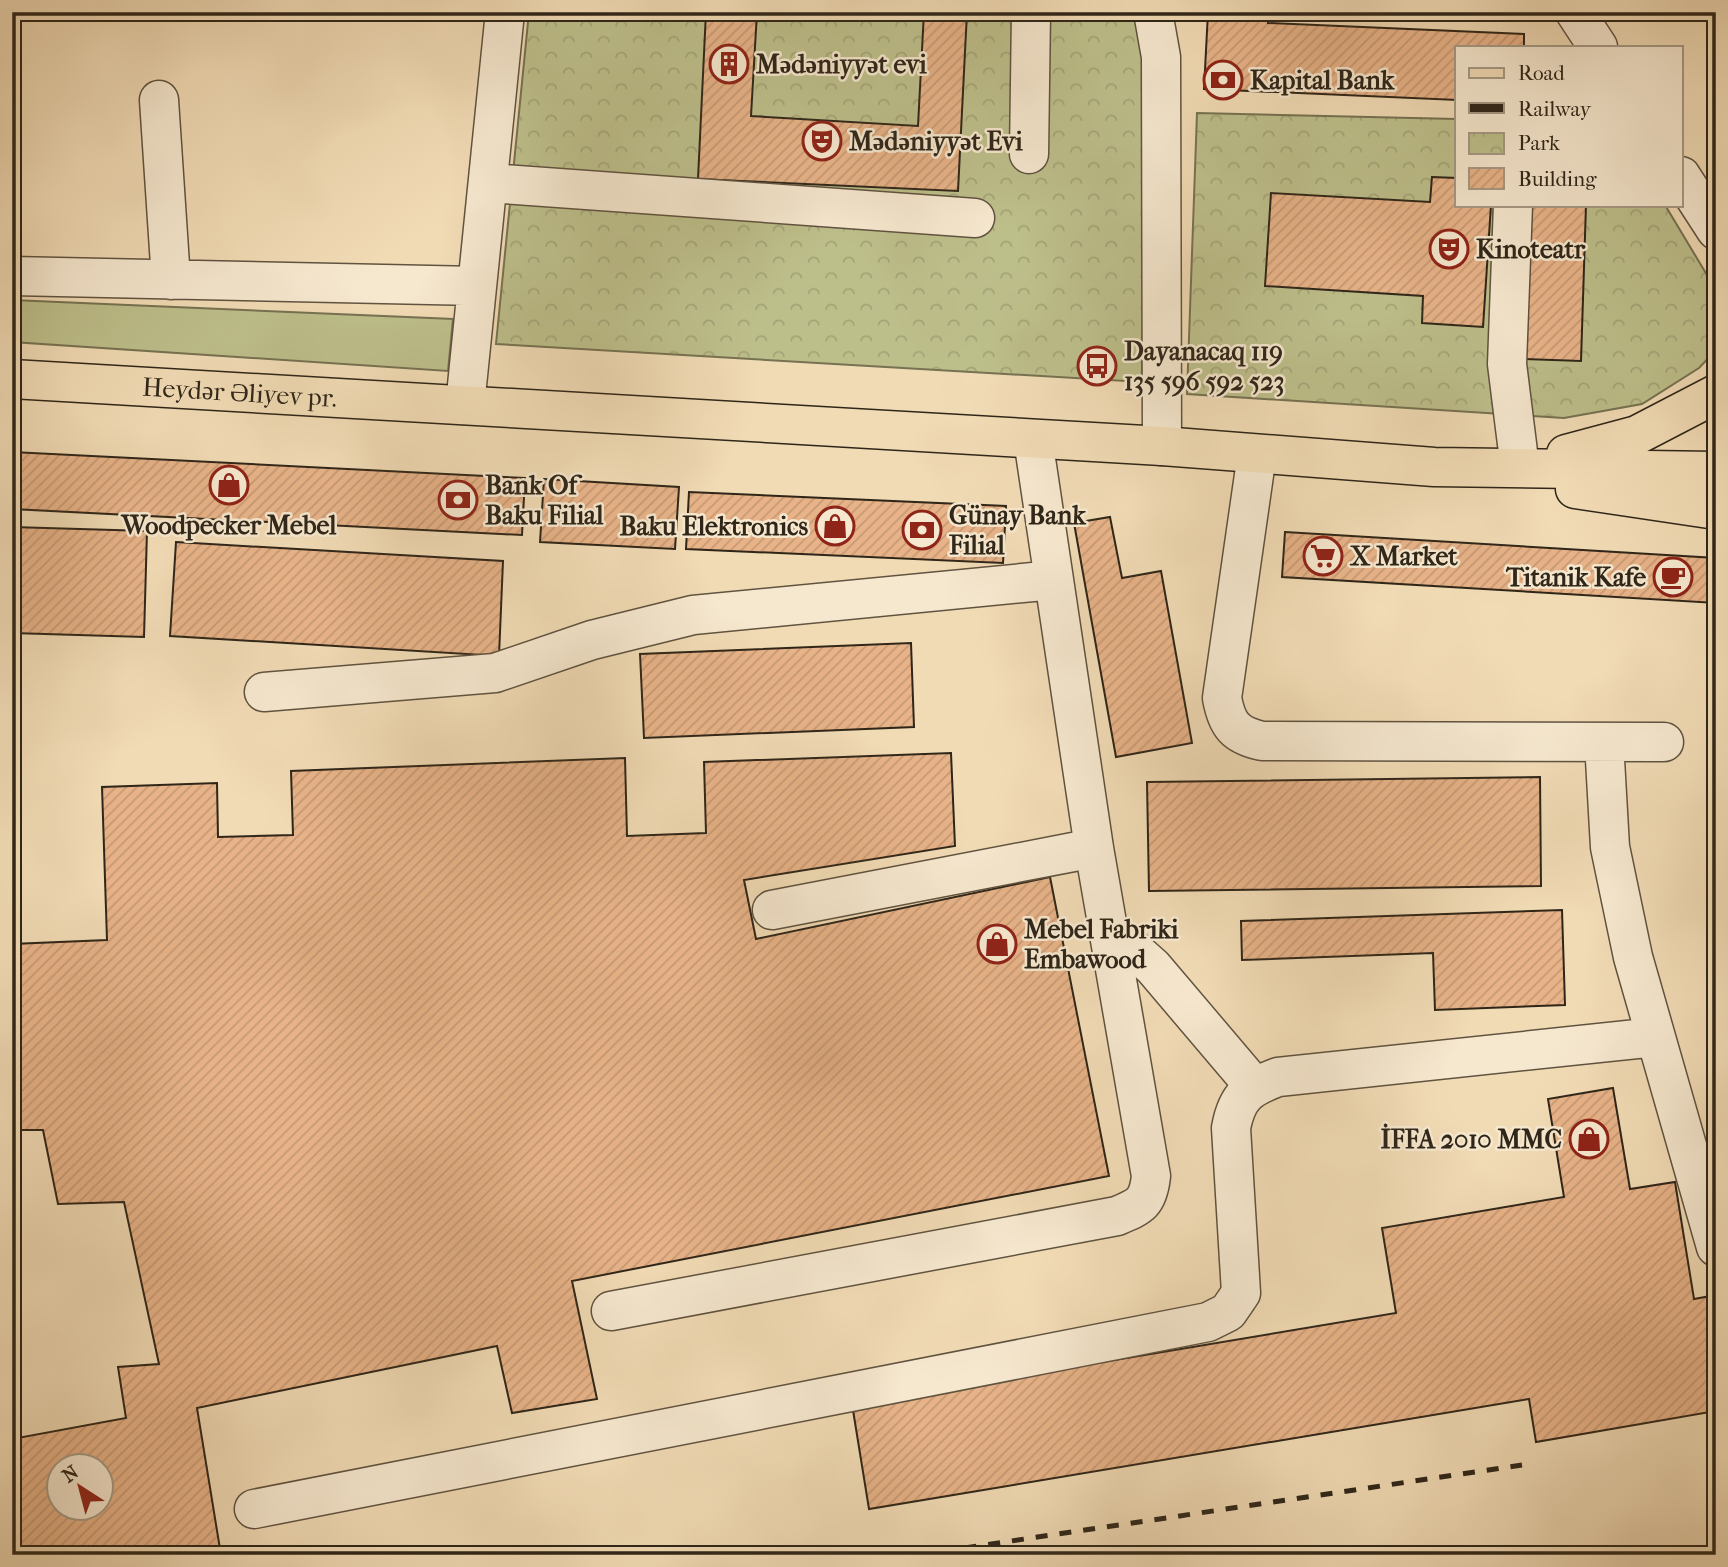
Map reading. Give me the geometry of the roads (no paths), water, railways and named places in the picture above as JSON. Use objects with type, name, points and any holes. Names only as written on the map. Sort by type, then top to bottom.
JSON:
[{"type":"main road","name":"Heydər Əliyev pr.","points":[[12,379],[1162,446],[1434,467]]},
{"type":"main road","points":[[1434,467],[1553,457],[1611,444],[1667,421],[1716,394]]},
{"type":"main road","points":[[1434,467],[1716,471]]},
{"type":"main road","points":[[1434,467],[1716,510]]},
{"type":"street","points":[[465,405],[505,12]]},
{"type":"street","points":[[1028,153],[1031,12]]},
{"type":"street","points":[[1153,12],[1161,57],[1162,446]]},
{"type":"street","points":[[1575,12],[1597,46]]},
{"type":"street","points":[[159,100],[171,280]]},
{"type":"street","points":[[1682,178],[1716,230]]},
{"type":"street","points":[[489,183],[975,218]]},
{"type":"street","points":[[1513,206],[1507,364],[1519,460]]},
{"type":"street","points":[[12,276],[477,286]]},
{"type":"street","points":[[611,1311],[1117,1216],[1136,1208],[1149,1196],[1152,1176],[1094,848],[1033,439]]},
{"type":"street","points":[[1257,454],[1222,698],[1225,715],[1232,728],[1248,738],[1262,741],[1664,742]]},
{"type":"street","points":[[264,692],[495,673],[592,640],[693,615],[1054,580]]},
{"type":"street","points":[[1604,742],[1610,847],[1633,957],[1716,1247]]},
{"type":"street","points":[[772,910],[1094,848]]},
{"type":"street","points":[[1110,938],[1135,951],[1153,967],[1254,1086]]},
{"type":"street","points":[[254,1509],[1208,1322],[1228,1312],[1241,1293],[1231,1128],[1235,1107],[1254,1086],[1278,1077],[1656,1037]]},
{"type":"railway","points":[[917,1555],[1522,1465]]},
{"type":"place","name":"Mədəniyyət evi","points":[[729,64]]},
{"type":"place","name":"Kapital Bank","points":[[1223,80]]},
{"type":"place","name":"Mədəniyyət Evi","points":[[822,141]]},
{"type":"place","name":"Kinoteatr","points":[[1449,249]]},
{"type":"place","name":"Dayanacaq 119 135 596 592 523","points":[[1097,366]]},
{"type":"place","name":"Woodpecker Mebel","points":[[229,485]]},
{"type":"place","name":"Bank Of Baku Filial","points":[[458,500]]},
{"type":"place","name":"Baku Elektronics","points":[[835,526]]},
{"type":"place","name":"Günay Bank Filial","points":[[922,530]]},
{"type":"place","name":"X Market","points":[[1323,556]]},
{"type":"place","name":"Titanik Kafe","points":[[1673,577]]},
{"type":"place","name":"Mebel Fabriki Embawood","points":[[997,944]]},
{"type":"place","name":"İFFA 2010 MMC","points":[[1589,1139]]}]
